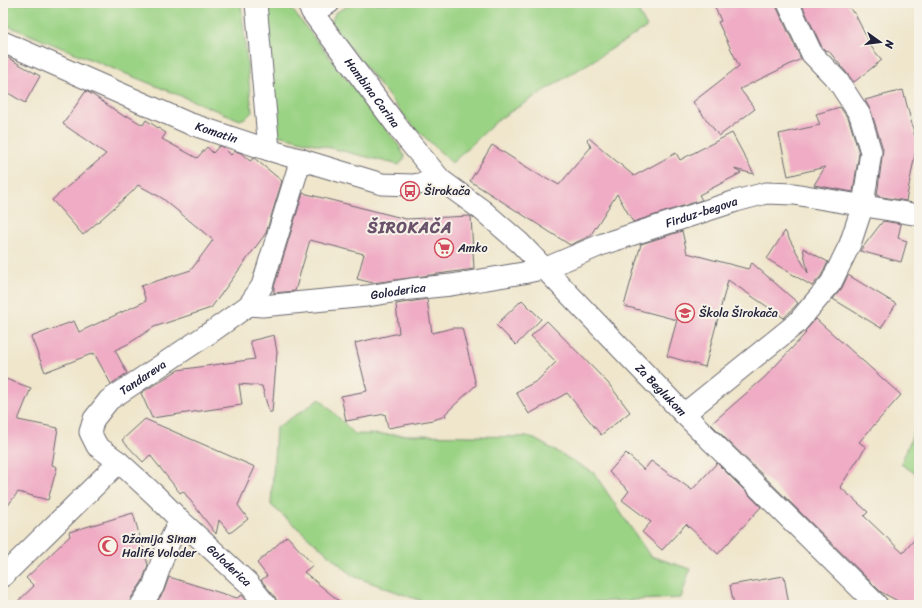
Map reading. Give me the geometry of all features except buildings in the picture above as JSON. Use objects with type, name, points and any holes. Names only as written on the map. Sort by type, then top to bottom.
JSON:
[{"type":"street","points":[[256,3],[269,150]]},
{"type":"street","points":[[684,414],[797,323],[831,283],[850,244],[862,205],[871,152],[860,115],[838,81],[812,54],[788,3]]},
{"type":"street","name":"Hambina Carina","points":[[316,6],[406,138],[441,180]]},
{"type":"street","name":"Komatin","points":[[3,42],[188,123],[269,150],[382,184],[413,185],[441,180]]},
{"type":"street","name":"Tandareva","points":[[119,462],[97,446],[90,432],[94,419],[110,400],[249,305],[262,286],[301,159]]},
{"type":"street","name":"Za Beglukom","points":[[441,180],[482,210],[546,268],[684,414],[877,605]]},
{"type":"street","name":"Firduz-begova","points":[[546,268],[603,244],[736,201],[766,193],[794,194],[919,215]]},
{"type":"street","name":"Goloderica","points":[[249,305],[262,306],[367,296],[411,289],[451,285],[546,268]]},
{"type":"street","points":[[3,576],[119,462]]},
{"type":"street","name":"Goloderica","points":[[119,462],[155,494],[180,520],[248,583],[266,605]]},
{"type":"street","points":[[141,605],[153,587],[166,549],[180,520]]},
{"type":"green space","points":[[3,3],[241,3],[252,112],[247,117],[240,120],[3,24]]},
{"type":"green space","points":[[260,3],[287,3],[399,146],[405,158],[399,165],[270,133]]},
{"type":"green space","points":[[353,3],[634,3],[647,27],[499,119],[452,163],[409,122],[331,23],[335,13]]},
{"type":"green space","points":[[320,399],[355,434],[531,437],[594,473],[650,556],[690,569],[681,598],[522,605],[432,605],[353,576],[271,505],[276,428]]},
{"type":"green space","points":[[919,419],[919,476],[901,464]]},
{"type":"place","name":"Širokača","points":[[410,191]]},
{"type":"place","name":"Amko","points":[[444,248]]},
{"type":"place","name":"Škola Širokača","points":[[685,313]]},
{"type":"place","name":"Džamija Sinan Halife Voloder","points":[[108,546]]},
{"type":"district","name":"ŠIROKAČA","points":[[410,227]]}]
